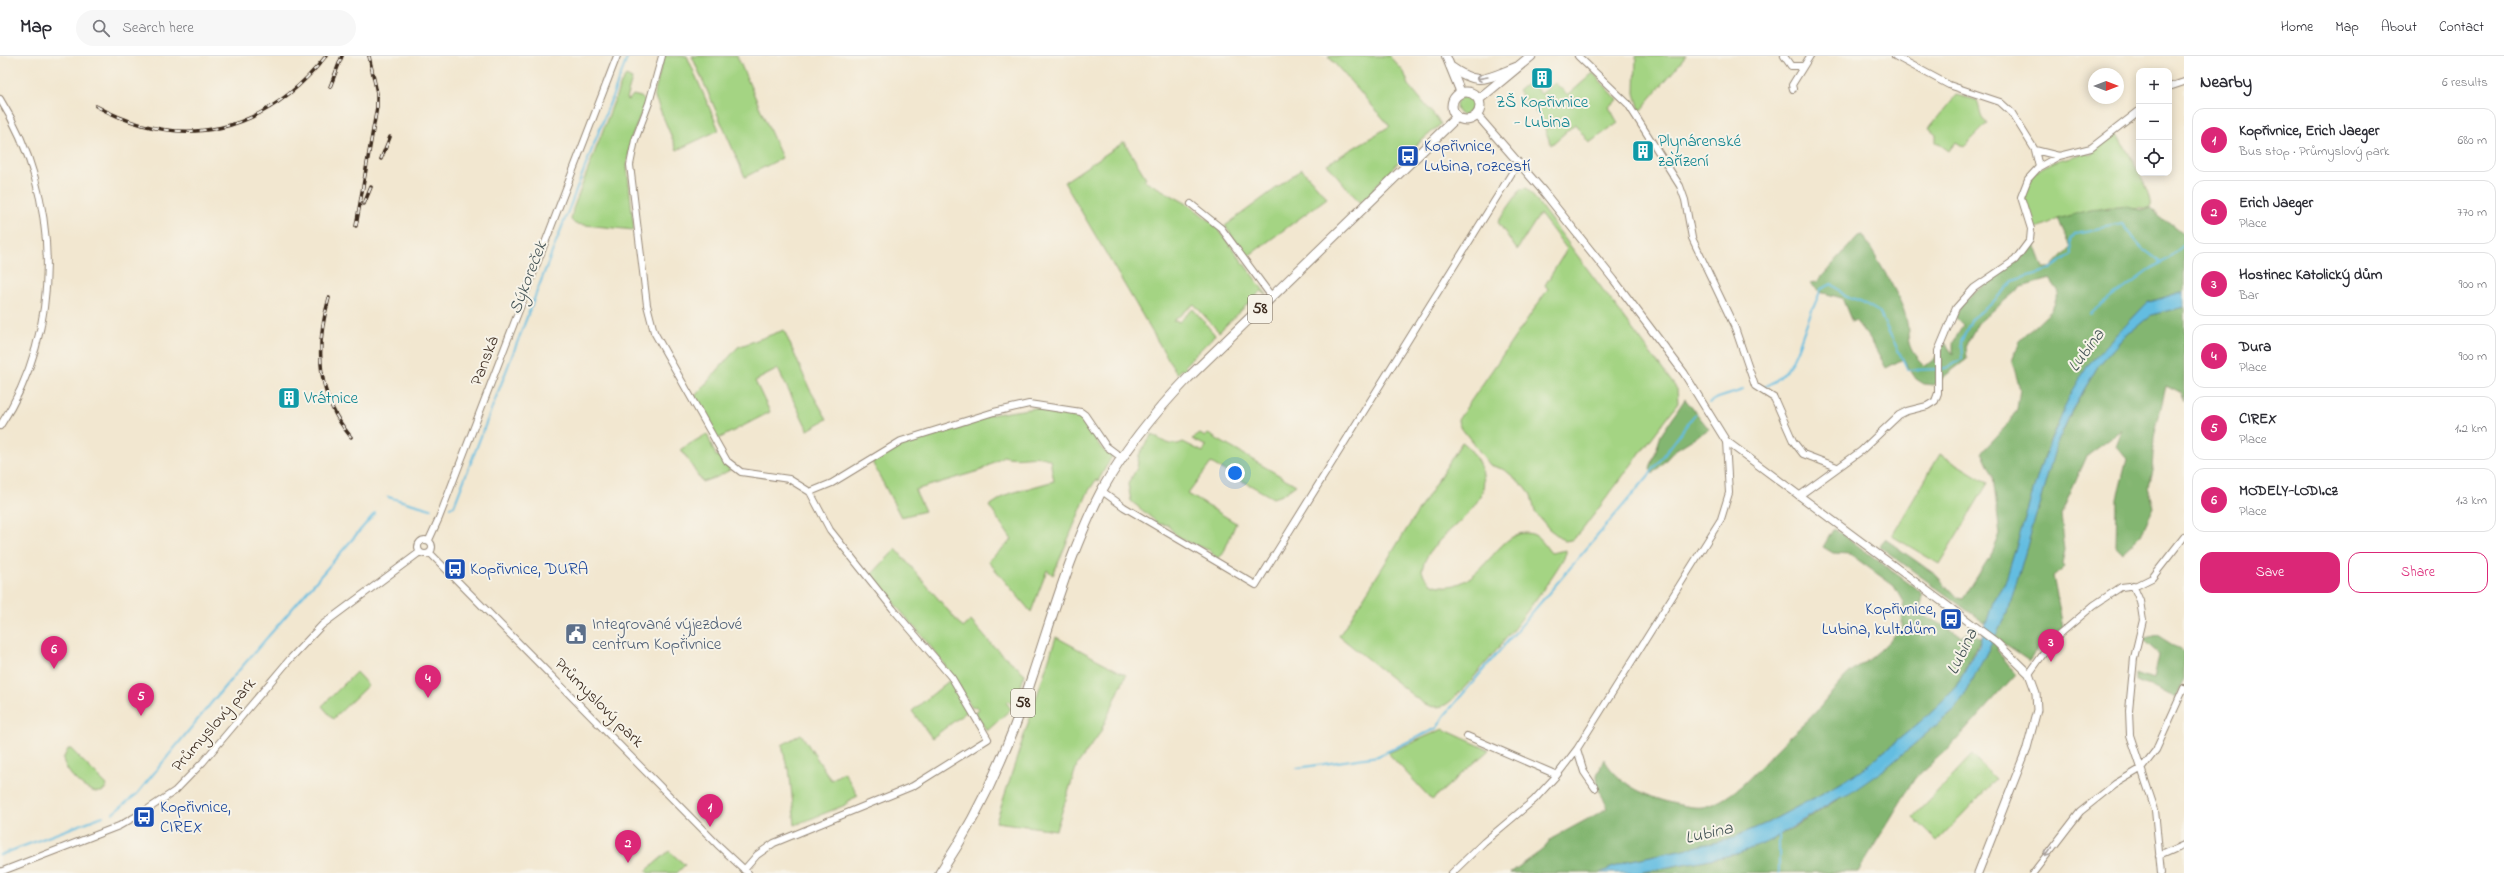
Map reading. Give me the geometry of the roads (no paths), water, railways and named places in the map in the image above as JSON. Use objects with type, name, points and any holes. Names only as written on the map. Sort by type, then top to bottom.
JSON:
[{"type":"main road","points":[[1446,56],[1461,93]]},
{"type":"main road","points":[[1478,99],[1532,56]]},
{"type":"main road","points":[[1450,66],[1468,78],[1474,80],[1486,78],[1517,67]]},
{"type":"main road","points":[[1461,93],[1471,93],[1478,99],[1480,108],[1477,115],[1468,120],[1457,117],[1452,105],[1454,98],[1461,93]]},
{"type":"main road","name":"58","points":[[940,873],[984,798],[1010,739],[1074,552],[1102,491],[1122,458],[1171,396],[1457,117]]},
{"type":"street","name":"Panská","points":[[428,540],[441,514],[617,56]]},
{"type":"street","points":[[662,56],[650,103],[634,144],[630,165],[648,305],[654,332],[691,396],[716,445],[730,465],[745,474],[794,481],[810,492],[830,530],[893,609],[952,678],[988,739],[913,786],[774,843],[757,855],[746,871]]},
{"type":"street","points":[[1578,56],[1628,104],[1680,186],[1685,200],[1692,238],[1735,328],[1755,386],[1774,398],[1793,441],[1803,454],[1837,468]]},
{"type":"street","points":[[1784,56],[1791,66],[1803,66]]},
{"type":"street","points":[[1793,89],[1792,85],[1810,56]]},
{"type":"street","points":[[1895,56],[1949,85],[2000,102],[2012,113],[2035,150],[2039,167]]},
{"type":"street","points":[[2172,86],[2184,82]]},
{"type":"street","points":[[0,99],[31,164],[42,209],[47,256],[44,304],[35,351],[18,395],[0,426]]},
{"type":"street","points":[[1799,496],[1871,442],[1903,412],[1927,406],[1935,401],[1938,393],[1938,351],[1960,301],[1974,288],[2015,260],[2027,246],[2031,229],[2021,193],[2028,179],[2039,167],[2059,156],[2091,148],[2136,113]]},
{"type":"street","points":[[1477,115],[1579,236],[1679,367],[1726,441],[1975,628],[1996,642],[2029,674],[2037,699],[2034,722],[2027,748],[1978,873]]},
{"type":"street","points":[[2035,150],[2059,156]]},
{"type":"street","points":[[1102,491],[1124,507],[1256,585],[1518,163]]},
{"type":"street","points":[[1191,204],[1221,228],[1272,297]]},
{"type":"street","points":[[810,492],[832,483],[901,441],[994,412],[1029,404],[1081,412],[1086,415],[1106,446],[1122,458]]},
{"type":"street","points":[[1452,873],[1484,842],[1534,800],[1557,775],[1577,749],[1719,523],[1729,493],[1726,441]]},
{"type":"street","points":[[2029,674],[2053,640],[2094,605],[2121,587],[2143,583],[2158,572],[2184,537]]},
{"type":"street","points":[[424,539],[428,540],[433,546],[430,553],[420,552],[419,544],[424,539]]},
{"type":"street","name":"Průmyslový park","points":[[0,872],[119,826],[175,791],[203,762],[290,659],[322,625],[420,552]]},
{"type":"street","name":"Průmyslový park","points":[[430,553],[746,871]]},
{"type":"street","points":[[2133,585],[2140,601],[2143,620],[2134,658],[2129,723],[2130,735],[2155,810],[2161,873]]},
{"type":"street","points":[[2033,873],[2069,824],[2092,800],[2142,768],[2156,750],[2184,688]]},
{"type":"street","points":[[1467,736],[1557,775]]},
{"type":"street","points":[[1577,749],[1584,772],[1595,788]]},
{"type":"street","points":[[2159,856],[2184,845]]},
{"type":"water","points":[[2184,291],[2184,307],[2151,315],[2122,339],[2098,366],[2072,410],[2056,446],[2008,612],[1964,696],[1954,710],[1885,769],[1849,794],[1835,800],[1772,840],[1737,854],[1637,873],[1600,873],[1627,861],[1727,840],[1767,823],[1860,771],[1920,722],[1954,690],[1979,646],[1993,602],[2005,583],[2043,459],[2069,397],[2088,365],[2147,303]]},
{"type":"waterway","name":"Sýkoreček","points":[[450,507],[454,506],[628,56]]},
{"type":"waterway","points":[[1763,387],[1773,383],[1781,377],[1787,369],[1793,360],[1821,289],[1832,284],[1845,296],[1859,300],[1879,312],[1908,370],[1946,369],[1962,359],[1961,342],[1972,318],[1990,305],[2013,281],[2049,270],[2072,254],[2071,240],[2075,233],[2122,224],[2142,248],[2162,263],[2184,245]]},
{"type":"waterway","points":[[2090,314],[2152,268],[2162,263]]},
{"type":"waterway","points":[[1709,403],[1715,399],[1743,390]]},
{"type":"waterway","points":[[1297,768],[1378,756],[1437,728],[1444,716],[1650,474],[1695,414]]},
{"type":"waterway","name":"Sýkoreček","points":[[388,497],[431,509]]},
{"type":"waterway","points":[[113,813],[137,794],[221,691],[375,513]]},
{"type":"waterway","points":[[0,855],[103,816]]},
{"type":"waterway","points":[[1779,834],[1779,873]]},
{"type":"railway","points":[[96,106],[128,121],[160,129],[191,131],[221,128],[249,118],[277,103],[302,82],[326,56]]},
{"type":"railway","points":[[330,87],[342,56]]},
{"type":"railway","points":[[356,226],[377,107],[377,93],[369,56]]},
{"type":"railway","points":[[381,159],[390,137]]},
{"type":"railway","points":[[364,204],[371,187]]},
{"type":"railway","points":[[329,298],[324,317],[322,335],[322,370],[325,388],[331,405],[339,421],[351,437]]},
{"type":"place","name":"ZŠ Kopřivnice - Lubina","points":[[1542,78]]},
{"type":"place","name":"Plynárenské zařízení","points":[[1643,151]]},
{"type":"place","name":"Kopřivnice, Lubina, rozcestí","points":[[1408,156]]},
{"type":"place","name":"Vrátnice","points":[[289,398]]},
{"type":"place","name":"Kopřivnice, DURA","points":[[455,569]]},
{"type":"place","name":"Kopřivnice, Lubina, kult.dům","points":[[1951,619]]},
{"type":"place","name":"Integrované výjezdové centrum Kopřivnice","points":[[576,634]]},
{"type":"place","name":"Hostinec Katolický dům","points":[[2051,662]]},
{"type":"place","name":"MODELY-LODI.cz","points":[[54,669]]},
{"type":"place","name":"Dura","points":[[428,698]]},
{"type":"place","name":"CIREX","points":[[141,716]]},
{"type":"place","name":"Kopřivnice, CIREX","points":[[144,817]]},
{"type":"place","name":"Kopřivnice, Erich Jaeger","points":[[710,827]]},
{"type":"place","name":"Erich Jaeger","points":[[628,863]]},
{"type":"water label","name":"Lubina","points":[[2087,351]]},
{"type":"water label","name":"Lubina","points":[[1963,652]]},
{"type":"water label","name":"Lubina","points":[[1709,834]]}]
